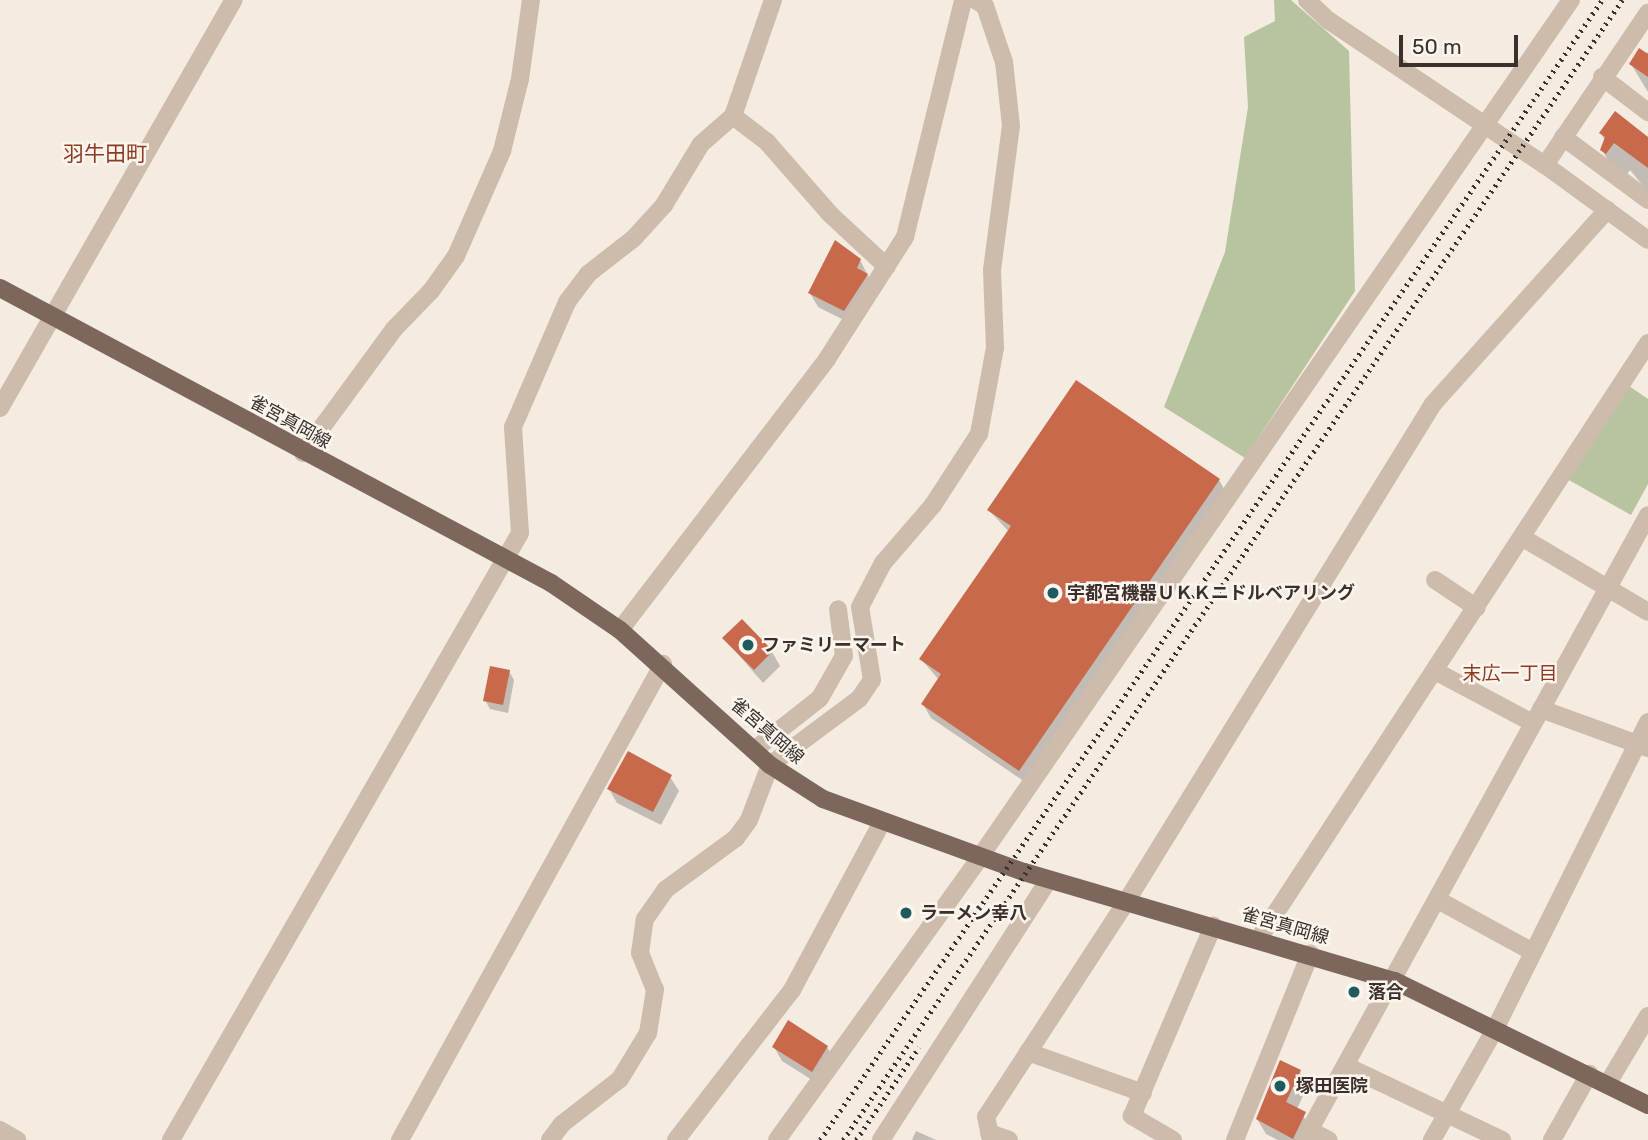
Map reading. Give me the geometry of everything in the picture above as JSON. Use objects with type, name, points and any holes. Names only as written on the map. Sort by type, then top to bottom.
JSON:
[{"type":"main road","name":"雀宮真岡線","points":[[0,288],[303,453],[504,556],[620,630],[663,664],[770,765],[823,799],[881,824],[980,858],[1395,981],[1608,1083],[1648,1105]]},
{"type":"street","points":[[0,408],[234,0]]},
{"type":"street","points":[[303,453],[394,329],[431,291],[456,256],[502,151],[520,79],[531,0]]},
{"type":"street","points":[[172,1140],[504,556],[520,533],[513,427],[567,302],[588,274],[634,239],[664,205],[701,144],[733,116],[773,0]]},
{"type":"street","points":[[620,630],[827,359],[905,237],[963,0]]},
{"type":"street","points":[[550,1140],[562,1124],[620,1079],[648,1032],[654,990],[640,953],[645,919],[665,890],[736,838],[749,820],[770,765],[859,699],[872,680],[860,607],[883,563],[933,505],[979,434],[995,348],[992,270],[1011,127],[1004,62],[985,6],[975,0]]},
{"type":"street","points":[[1307,0],[1328,20],[1487,125],[1648,240]]},
{"type":"street","points":[[777,1140],[980,858],[1572,0]]},
{"type":"street","points":[[1545,165],[1602,77],[1648,13]]},
{"type":"street","points":[[1602,77],[1648,112]]},
{"type":"street","points":[[733,116],[767,142],[831,215],[887,267]]},
{"type":"street","points":[[1563,137],[1648,200]]},
{"type":"street","points":[[1009,1140],[990,1137],[986,1117],[1126,902],[1433,404],[1607,210]]},
{"type":"street","points":[[1258,940],[1524,538],[1648,343]]},
{"type":"street","points":[[1329,1140],[1306,1135],[1395,981],[1648,515]]},
{"type":"street","points":[[1524,538],[1609,585],[1648,612]]},
{"type":"street","points":[[1435,580],[1477,608]]},
{"type":"street","points":[[754,750],[820,698],[844,656],[838,609]]},
{"type":"street","points":[[400,1140],[663,664]]},
{"type":"street","points":[[1435,671],[1537,716],[1642,746]]},
{"type":"street","points":[[1433,1140],[1495,1028],[1642,746],[1648,722]]},
{"type":"street","points":[[676,1140],[792,990],[881,824]]},
{"type":"street","points":[[881,1140],[1049,879]]},
{"type":"street","points":[[1438,900],[1533,952]]},
{"type":"street","points":[[1173,1140],[1132,1116],[1213,926]]},
{"type":"street","points":[[1235,1140],[1310,954]]},
{"type":"street","points":[[1608,1083],[1648,1016]]},
{"type":"street","points":[[1028,1052],[1143,1093]]},
{"type":"street","points":[[1346,1066],[1503,1140]]},
{"type":"street","points":[[1552,1140],[1589,1074]]},
{"type":"street","points":[[0,1130],[17,1140]]},
{"type":"green space","points":[[1274,0],[1291,0],[1349,51],[1355,291],[1245,458],[1164,407],[1225,252],[1248,107],[1244,37],[1275,21]]},
{"type":"green space","points":[[1626,384],[1648,399],[1648,484],[1631,515],[1567,479]]},
{"type":"building","points":[[1639,48],[1648,54],[1648,77],[1629,64]]},
{"type":"building","points":[[1615,111],[1648,137],[1648,168],[1614,143],[1606,154],[1600,150],[1605,137],[1599,133]]},
{"type":"building","points":[[835,240],[861,259],[857,268],[868,274],[844,311],[808,293]]},
{"type":"building","name":"宇都宮機器ＵＫＫニドルベアリング","points":[[1076,380],[1220,479],[1019,771],[921,704],[941,674],[919,659],[1011,526],[987,510]]},
{"type":"building","name":"ファミリーマート","points":[[742,619],[773,651],[754,670],[722,638]]},
{"type":"building","points":[[490,666],[510,670],[503,705],[483,701]]},
{"type":"building","points":[[628,751],[672,775],[653,812],[607,789]]},
{"type":"building","points":[[788,1020],[828,1046],[812,1072],[772,1047]]},
{"type":"building","name":"塚田医院","points":[[1280,1060],[1301,1070],[1286,1102],[1306,1112],[1293,1139],[1256,1119]]},
{"type":"railway","points":[[820,1140],[1602,0]]},
{"type":"railway","points":[[843,1140],[1622,0]]},
{"type":"railway","points":[[856,1140],[919,1047]]},
{"type":"place","name":"宇都宮機器ＵＫＫニドルベアリング","points":[[1053,593]]},
{"type":"place","name":"ファミリーマート","points":[[748,645]]},
{"type":"place","name":"ラーメン幸八","points":[[906,913]]},
{"type":"place","name":"落合","points":[[1354,992]]},
{"type":"place","name":"塚田医院","points":[[1280,1086]]},
{"type":"district","name":"羽牛田町","points":[[105,154]]},
{"type":"district","name":"末広一丁目","points":[[1510,674]]}]
